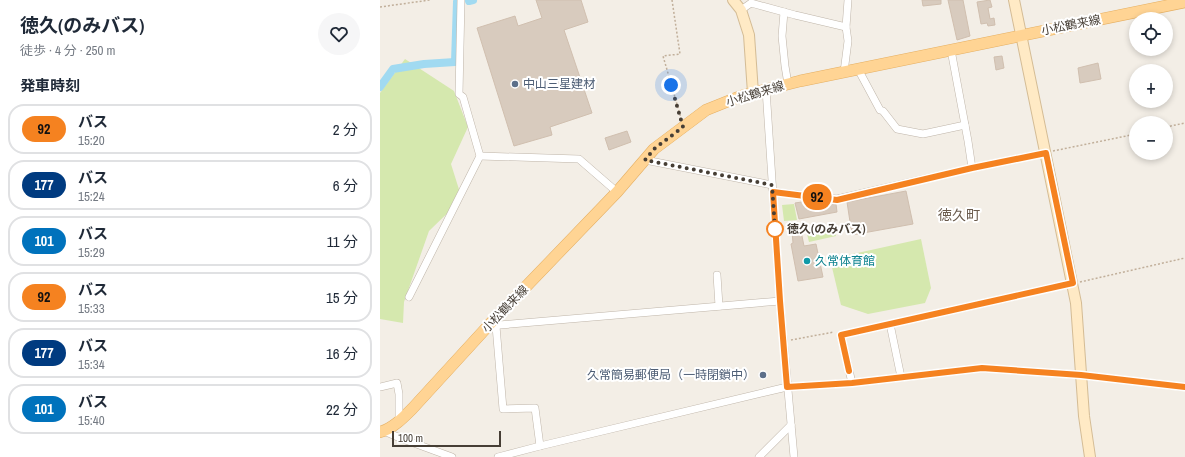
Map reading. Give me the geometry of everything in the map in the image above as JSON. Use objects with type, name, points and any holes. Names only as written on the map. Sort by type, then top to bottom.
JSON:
[{"type":"main road","name":"小松鶴来線","points":[[382,431],[399,421],[412,409],[617,192],[654,149],[706,110],[740,96],[788,84],[1185,2]]},
{"type":"street","points":[[409,297],[480,156],[463,97],[459,94],[461,0]]},
{"type":"street","points":[[733,0],[741,10],[749,34],[753,92]]},
{"type":"street","points":[[844,72],[848,41],[846,28],[848,0]]},
{"type":"street","points":[[1014,0],[1073,283],[1078,325],[1084,416],[1090,457]]},
{"type":"street","points":[[741,10],[751,3],[846,28]]},
{"type":"street","points":[[784,12],[782,36],[788,84]]},
{"type":"street","points":[[951,50],[966,125],[972,168]]},
{"type":"street","points":[[858,69],[880,110],[883,111],[897,129],[923,134],[966,125]]},
{"type":"street","points":[[766,89],[783,341],[794,457]]},
{"type":"street","points":[[645,160],[773,188],[837,200],[972,168],[1046,153]]},
{"type":"street","points":[[480,156],[579,159],[617,192]]},
{"type":"street","points":[[717,275],[719,306]]},
{"type":"street","points":[[852,383],[841,335],[1073,283]]},
{"type":"street","points":[[540,446],[535,408],[503,409],[492,326],[780,301]]},
{"type":"street","points":[[890,324],[901,377]]},
{"type":"street","points":[[498,457],[787,387],[852,383],[982,368],[1081,375],[1185,387]]},
{"type":"street","points":[[380,388],[397,383],[399,394],[399,421]]},
{"type":"street","points":[[759,457],[791,425]]},
{"type":"street","points":[[382,431],[452,457]]},
{"type":"path","points":[[380,7],[430,0]]},
{"type":"path","points":[[672,0],[680,54],[663,56],[683,127]]},
{"type":"path","points":[[1173,126],[1185,123]]},
{"type":"path","points":[[1046,153],[1129,135]]},
{"type":"path","points":[[1073,283],[1185,258]]},
{"type":"path","points":[[783,341],[836,332],[841,335]]},
{"type":"green space","points":[[405,59],[454,91],[468,127],[451,164],[462,199],[429,231],[404,302],[403,323],[380,319],[380,93]]},
{"type":"green space","points":[[794,204],[797,220],[784,221],[782,205]]},
{"type":"green space","points":[[834,225],[836,236],[809,242],[806,230]]},
{"type":"green space","points":[[921,239],[931,288],[925,303],[868,314],[841,305],[830,259]]},
{"type":"building","points":[[536,0],[581,0],[588,22],[564,30],[592,113],[550,127],[552,135],[514,146],[477,28],[515,16],[518,26],[542,18]]},
{"type":"building","points":[[922,0],[941,0],[941,4],[923,6]]},
{"type":"building","points":[[948,0],[963,0],[970,36],[957,40]]},
{"type":"building","points":[[990,0],[992,7],[988,8],[990,19],[994,18],[995,25],[988,26],[987,23],[981,24],[977,2]]},
{"type":"building","points":[[1002,56],[1004,68],[996,70],[994,57]]},
{"type":"building","points":[[1098,63],[1101,79],[1080,83],[1078,68]]},
{"type":"building","points":[[627,131],[631,142],[609,150],[605,138]]},
{"type":"building","points":[[906,191],[913,224],[852,235],[847,202]]},
{"type":"building","points":[[812,201],[813,206],[829,203],[836,204],[837,212],[799,219],[795,203]]},
{"type":"building","name":"久常体育館","points":[[801,231],[804,246],[816,244],[823,277],[798,281],[791,244],[793,243],[792,232]]},
{"type":"waterway","points":[[469,1],[473,0]]},
{"type":"waterway","points":[[380,87],[393,69],[424,64],[455,62],[457,2]]},
{"type":"bus line","name":"92","points":[[849,371],[841,335],[1073,283],[1046,153],[972,168],[837,200],[773,192],[787,387],[852,383],[982,368],[1081,375],[1185,387]]},
{"type":"place","name":"中山三星建材","points":[[515,84]]},
{"type":"place","name":"徳久(のみバス)","points":[[775,229]]},
{"type":"place","name":"久常体育館","points":[[807,261]]},
{"type":"place","name":"久常簡易郵便局（一時閉鎖中）","points":[[763,375]]},
{"type":"district","name":"徳久町","points":[[959,215]]},
{"type":"route","points":[[671,85],[683,127],[654,149],[645,160],[772,185],[775,229]]}]
